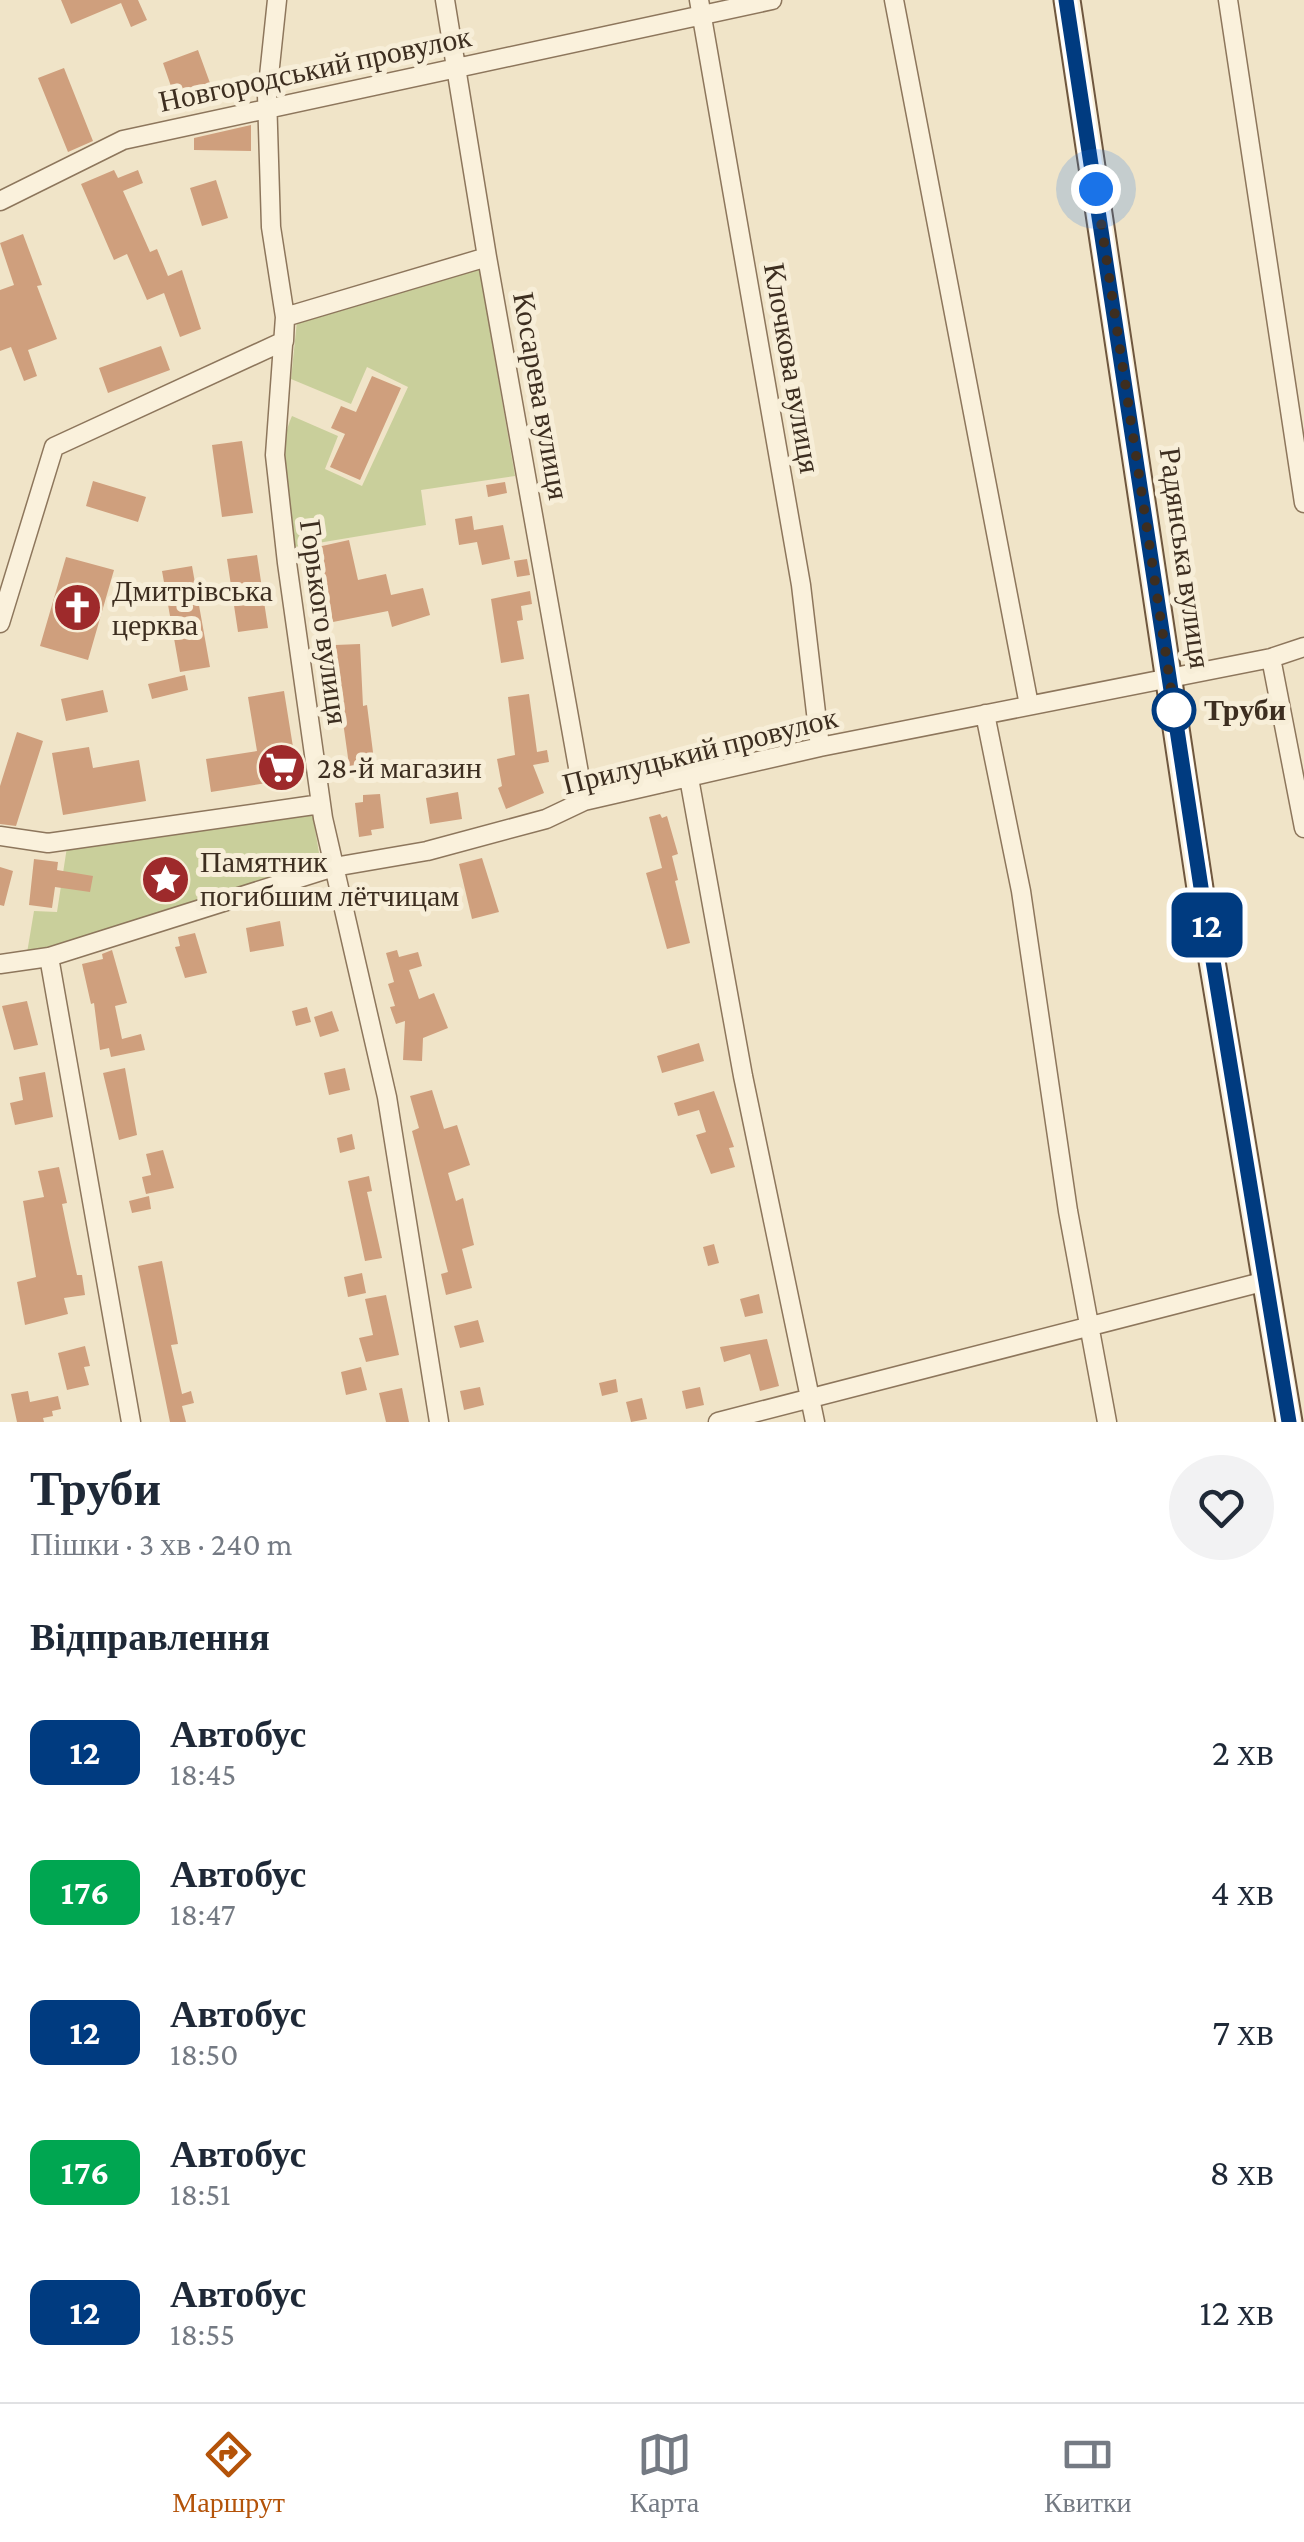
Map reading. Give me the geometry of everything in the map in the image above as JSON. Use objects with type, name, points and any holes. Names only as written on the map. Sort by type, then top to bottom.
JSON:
[{"type":"main road","name":"Радянська вулиця","points":[[1066,0],[1202,894],[1266,1281],[1294,1417]]},
{"type":"street","name":"Горького вулиця","points":[[277,0],[268,106],[271,227],[285,317],[275,455],[322,804],[387,1096],[439,1422]]},
{"type":"street","name":"Косарева вулиця","points":[[445,0],[584,802]]},
{"type":"street","name":"Новгородський провулок","points":[[0,201],[123,140],[701,7],[772,0]]},
{"type":"street","points":[[894,0],[1029,705]]},
{"type":"street","points":[[1228,0],[1304,504]]},
{"type":"street","name":"Клочкова вулиця","points":[[701,7],[798,566],[820,747]]},
{"type":"street","points":[[285,317],[487,257]]},
{"type":"street","points":[[0,623],[54,448],[284,341]]},
{"type":"street","name":"Прилуцький провулок","points":[[0,964],[49,956],[334,868],[427,851],[546,819],[584,802],[820,747],[1304,648]]},
{"type":"street","points":[[1270,658],[1304,828]]},
{"type":"street","points":[[985,714],[1022,891],[1068,1211],[1107,1422]]},
{"type":"street","points":[[689,778],[743,1076],[816,1422]]},
{"type":"street","points":[[0,836],[48,843],[322,804]]},
{"type":"street","points":[[49,956],[131,1422]]},
{"type":"street","points":[[718,1422],[1266,1281]]},
{"type":"green space","points":[[479,267],[515,476],[421,490],[426,525],[294,547],[283,464],[292,416],[338,436],[325,469],[362,486],[408,387],[367,367],[351,404],[291,379],[297,321]]},
{"type":"green space","points":[[312,811],[321,865],[64,946],[27,953],[34,911],[57,912],[67,847]]},
{"type":"building","points":[[61,0],[138,0],[147,20],[131,27],[121,3],[71,24]]},
{"type":"building","points":[[198,50],[210,83],[174,95],[163,63]]},
{"type":"building","points":[[64,68],[93,141],[68,152],[38,78]]},
{"type":"building","points":[[251,125],[251,151],[194,150],[194,138]]},
{"type":"building","points":[[114,170],[118,178],[138,170],[143,183],[123,191],[150,252],[157,249],[168,276],[182,270],[201,329],[180,337],[164,293],[147,300],[127,254],[114,260],[81,184]]},
{"type":"building","points":[[216,180],[228,218],[202,226],[190,188]]},
{"type":"building","points":[[23,234],[57,339],[28,350],[37,376],[24,381],[11,347],[0,351],[0,290],[14,285],[0,243]]},
{"type":"building","points":[[161,346],[170,370],[108,393],[99,368]]},
{"type":"building","points":[[372,376],[401,388],[360,480],[330,467],[345,434],[331,428],[341,406],[356,412]]},
{"type":"building","points":[[242,441],[253,513],[222,517],[212,445]]},
{"type":"building","points":[[93,481],[146,497],[138,522],[86,506]]},
{"type":"building","points":[[505,482],[507,493],[488,497],[486,485]]},
{"type":"building","points":[[472,516],[474,530],[503,525],[510,559],[482,565],[477,542],[459,545],[455,519]]},
{"type":"building","points":[[349,540],[358,580],[386,574],[391,595],[423,588],[430,615],[392,627],[388,611],[333,622],[324,575],[320,576],[313,548]]},
{"type":"building","points":[[257,555],[268,628],[238,632],[227,559]]},
{"type":"building","name":"Дмитрівська церква","points":[[66,557],[114,570],[88,660],[40,646]]},
{"type":"building","points":[[527,559],[530,575],[517,577],[514,561]]},
{"type":"building","points":[[192,566],[210,667],[180,672],[162,571]]},
{"type":"building","points":[[530,591],[532,604],[521,606],[523,620],[517,621],[524,659],[501,663],[491,599]]},
{"type":"building","points":[[360,644],[363,706],[367,705],[375,768],[350,772],[335,645]]},
{"type":"building","points":[[185,675],[188,690],[152,699],[148,684]]},
{"type":"building","points":[[103,690],[108,712],[66,721],[61,699]]},
{"type":"building","points":[[284,691],[298,778],[211,792],[206,759],[257,751],[248,697]]},
{"type":"building","points":[[529,694],[537,752],[547,750],[549,762],[533,765],[544,793],[506,809],[498,788],[502,786],[497,759],[515,755],[508,697]]},
{"type":"building","points":[[17,732],[43,741],[16,826],[0,824],[0,786]]},
{"type":"building","points":[[89,747],[93,768],[139,760],[146,801],[63,815],[52,753]]},
{"type":"building","points":[[458,792],[462,819],[430,824],[426,798]]},
{"type":"building","points":[[380,794],[384,828],[359,837],[355,803],[363,802],[363,795]]},
{"type":"building","points":[[660,814],[662,818],[667,816],[678,854],[672,856],[678,880],[675,881],[690,943],[667,949],[646,873],[662,868],[649,817]]},
{"type":"building","points":[[482,858],[499,912],[472,919],[459,864]]},
{"type":"building","points":[[34,859],[58,862],[57,870],[93,876],[90,892],[55,887],[52,908],[29,905]]},
{"type":"building","points":[[0,867],[13,871],[4,906],[0,905]]},
{"type":"building","points":[[280,921],[284,946],[250,952],[246,928]]},
{"type":"building","points":[[195,933],[207,973],[185,978],[175,947],[180,946],[178,937]]},
{"type":"building","points":[[112,950],[127,1003],[115,1006],[122,1039],[141,1034],[145,1050],[111,1057],[109,1048],[100,1050],[94,1003],[91,1004],[82,964],[103,959],[102,954]]},
{"type":"building","points":[[397,950],[399,957],[418,952],[422,966],[409,970],[419,999],[434,993],[448,1028],[423,1038],[422,1061],[403,1060],[405,1021],[396,1024],[390,1007],[395,1006],[388,984],[394,982],[386,953]]},
{"type":"building","points":[[27,1001],[38,1045],[14,1050],[2,1006]]},
{"type":"building","points":[[307,1007],[311,1022],[296,1026],[292,1011]]},
{"type":"building","points":[[332,1011],[339,1031],[320,1037],[314,1017]]},
{"type":"building","points":[[699,1043],[704,1061],[662,1073],[657,1056]]},
{"type":"building","points":[[125,1068],[137,1135],[119,1140],[103,1073]]},
{"type":"building","points":[[345,1068],[350,1090],[329,1095],[324,1073]]},
{"type":"building","points":[[45,1072],[53,1117],[15,1125],[10,1103],[23,1100],[19,1077]]},
{"type":"building","points":[[432,1090],[444,1129],[457,1125],[470,1165],[448,1173],[456,1201],[463,1198],[474,1245],[462,1249],[472,1288],[446,1295],[441,1274],[448,1272],[412,1131],[419,1128],[410,1096]]},
{"type":"building","points":[[714,1091],[734,1147],[729,1148],[735,1167],[711,1174],[696,1135],[706,1132],[699,1110],[678,1116],[674,1103]]},
{"type":"building","points":[[352,1134],[355,1149],[340,1153],[337,1138]]},
{"type":"building","points":[[163,1150],[174,1188],[146,1194],[142,1177],[151,1175],[146,1154]]},
{"type":"building","points":[[59,1167],[67,1203],[62,1204],[85,1295],[64,1298],[68,1314],[25,1325],[17,1282],[36,1277],[23,1201],[44,1197],[38,1171]]},
{"type":"building","points":[[369,1176],[372,1191],[367,1192],[382,1258],[365,1261],[348,1181]]},
{"type":"building","points":[[149,1196],[151,1209],[132,1213],[129,1201]]},
{"type":"building","points":[[714,1244],[719,1263],[708,1266],[703,1247]]},
{"type":"building","points":[[162,1261],[178,1344],[171,1345],[182,1394],[191,1391],[194,1403],[182,1406],[186,1422],[170,1422],[138,1266]]},
{"type":"building","points":[[362,1273],[366,1293],[348,1297],[344,1277]]},
{"type":"building","points":[[759,1294],[763,1313],[745,1317],[740,1299]]},
{"type":"building","points":[[386,1295],[399,1355],[366,1362],[359,1338],[373,1335],[365,1299]]},
{"type":"building","points":[[478,1320],[484,1342],[460,1348],[454,1326]]},
{"type":"building","points":[[767,1339],[779,1386],[760,1391],[750,1354],[724,1362],[720,1347]]},
{"type":"building","points":[[85,1346],[90,1366],[84,1367],[89,1385],[67,1390],[58,1353]]},
{"type":"building","points":[[361,1367],[367,1390],[346,1395],[341,1372]]},
{"type":"building","points":[[616,1379],[618,1392],[602,1396],[599,1383]]},
{"type":"building","points":[[480,1387],[484,1405],[464,1410],[460,1391]]},
{"type":"building","points":[[700,1387],[704,1405],[686,1409],[682,1391]]},
{"type":"building","points":[[402,1388],[409,1422],[386,1422],[379,1393]]},
{"type":"building","points":[[28,1391],[30,1402],[58,1396],[61,1409],[52,1411],[53,1416],[43,1418],[44,1422],[17,1422],[11,1394]]},
{"type":"building","points":[[642,1398],[647,1419],[631,1422],[626,1402]]},
{"type":"bus line","name":"12","points":[[1066,0],[1202,894],[1289,1422]]},
{"type":"place","name":"Дмитрівська церква","points":[[77,608]]},
{"type":"place","name":"Труби","points":[[1174,710]]},
{"type":"place","name":"28-й магазин","points":[[282,768]]},
{"type":"place","name":"Памятник погибшим лётчицам","points":[[165,879]]},
{"type":"route","points":[[1096,189],[1176,722],[1174,710]]}]
